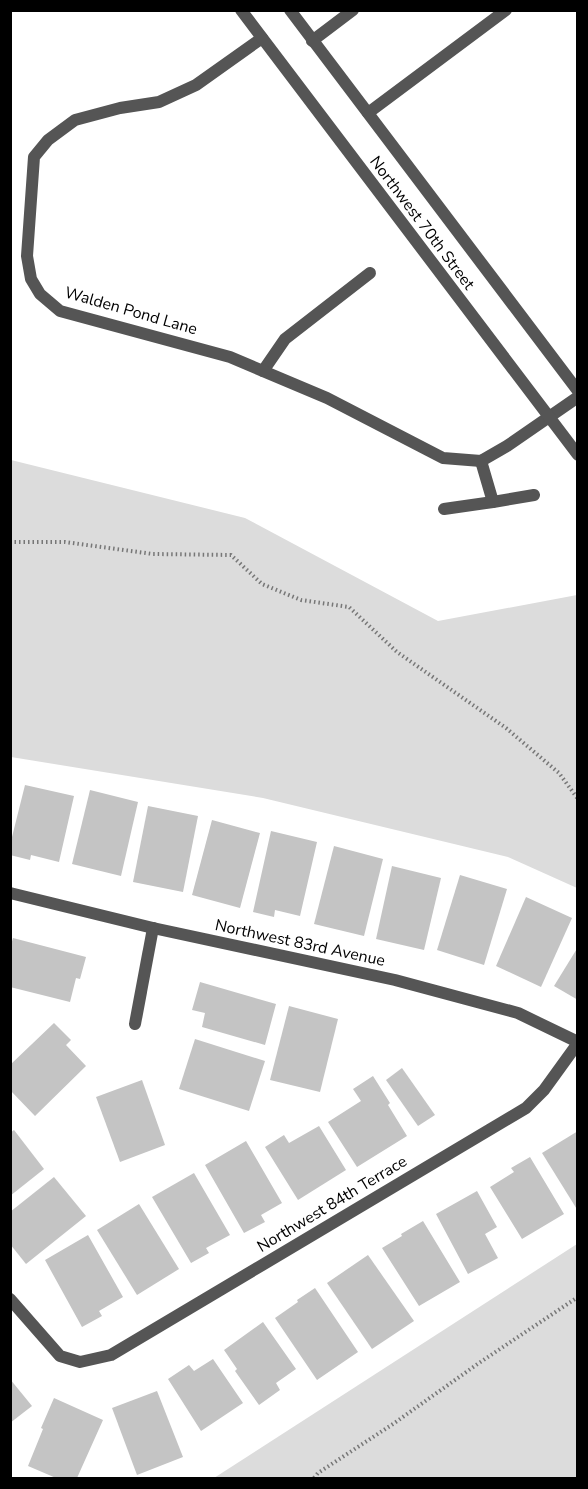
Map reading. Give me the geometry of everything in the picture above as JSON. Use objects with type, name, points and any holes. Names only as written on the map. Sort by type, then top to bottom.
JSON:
[{"type":"street","name":"Northwest 70th Street","points":[[241,10],[578,455]]},
{"type":"street","name":"Northwest 70th Street","points":[[290,10],[578,391]]},
{"type":"street","points":[[312,41],[353,10]]},
{"type":"street","points":[[369,113],[506,10]]},
{"type":"street","name":"Walden Pond Lane","points":[[262,38],[196,86],[159,102],[120,108],[75,120],[48,140],[34,157],[27,256],[31,279],[40,294],[60,312],[231,357],[327,398],[443,458],[481,461]]},
{"type":"street","points":[[263,371],[285,339],[370,273]]},
{"type":"street","points":[[493,502],[481,461],[578,397]]},
{"type":"street","points":[[444,509],[534,495]]},
{"type":"street","name":"Northwest 83rd Avenue","points":[[10,893],[153,928],[395,981],[507,1010],[578,1042]]},
{"type":"street","points":[[135,1024],[153,928]]},
{"type":"street","name":"Northwest 84th Terrace","points":[[10,1299],[60,1356],[80,1362],[111,1355],[526,1108],[544,1090],[578,1042]]},
{"type":"path","points":[[10,542],[65,542],[153,554],[231,555],[262,584],[302,600],[349,607],[397,652],[506,728],[559,773],[578,799]]},
{"type":"path","points":[[314,1479],[318,1473],[578,1297]]},
{"type":"shaded area","points":[[11,460],[245,518],[438,621],[577,595],[577,888],[508,857],[263,798],[11,757]]},
{"type":"shaded area","points":[[577,1244],[577,1478],[214,1478]]},
{"type":"building","points":[[25,785],[74,796],[59,862],[31,855],[30,860],[10,855],[10,845]]},
{"type":"building","points":[[90,790],[138,802],[121,876],[72,864]]},
{"type":"building","points":[[148,806],[198,816],[183,892],[133,882]]},
{"type":"building","points":[[212,820],[260,833],[240,908],[192,895]]},
{"type":"building","points":[[271,831],[317,842],[300,916],[275,910],[274,917],[253,912]]},
{"type":"building","points":[[334,846],[383,859],[364,936],[314,924]]},
{"type":"building","points":[[392,866],[441,878],[424,950],[376,939]]},
{"type":"building","points":[[460,875],[507,889],[484,965],[437,950]]},
{"type":"building","points":[[526,897],[572,918],[541,987],[496,966]]},
{"type":"building","points":[[13,938],[86,957],[80,979],[76,978],[70,1002],[10,987],[10,948]]},
{"type":"building","points":[[578,947],[578,1000],[554,986]]},
{"type":"building","points":[[200,982],[276,1004],[265,1045],[202,1027],[205,1013],[192,1010]]},
{"type":"building","points":[[289,1006],[338,1019],[320,1092],[270,1080]]},
{"type":"building","points":[[54,1023],[71,1040],[66,1045],[86,1066],[35,1116],[10,1090],[10,1065]]},
{"type":"building","points":[[195,1039],[265,1061],[249,1111],[179,1089]]},
{"type":"building","points":[[402,1068],[435,1115],[418,1126],[386,1080]]},
{"type":"building","points":[[373,1076],[407,1136],[357,1167],[328,1122],[361,1101],[353,1089]]},
{"type":"building","points":[[142,1080],[165,1145],[120,1162],[96,1097]]},
{"type":"building","points":[[319,1126],[346,1170],[298,1200],[265,1147],[284,1135],[289,1143]]},
{"type":"building","points":[[14,1130],[44,1169],[10,1196],[10,1133]]},
{"type":"building","points":[[578,1131],[578,1211],[542,1153]]},
{"type":"building","points":[[246,1141],[282,1203],[261,1215],[265,1222],[244,1233],[205,1165]]},
{"type":"building","points":[[530,1157],[564,1214],[522,1239],[490,1187],[514,1172],[511,1168]]},
{"type":"building","points":[[194,1173],[230,1235],[206,1248],[209,1253],[191,1263],[152,1197]]},
{"type":"building","points":[[54,1177],[86,1216],[26,1264],[10,1244],[10,1212]]},
{"type":"building","points":[[477,1191],[497,1227],[485,1234],[498,1258],[468,1274],[436,1214]]},
{"type":"building","points":[[139,1204],[179,1269],[137,1295],[97,1230]]},
{"type":"building","points":[[423,1221],[460,1282],[419,1306],[382,1248]]},
{"type":"building","points":[[88,1235],[123,1297],[99,1311],[102,1316],[82,1327],[45,1260]]},
{"type":"building","points":[[368,1255],[414,1321],[372,1349],[327,1283]]},
{"type":"building","points":[[315,1288],[358,1352],[317,1380],[275,1318]]},
{"type":"building","points":[[263,1322],[296,1369],[276,1383],[280,1390],[259,1405],[235,1371],[237,1369],[224,1350]]},
{"type":"building","points":[[213,1359],[243,1403],[201,1431],[168,1379],[189,1365],[194,1371]]},
{"type":"building","points":[[10,1379],[32,1406],[10,1423]]},
{"type":"building","points":[[157,1391],[183,1457],[137,1475],[112,1408]]},
{"type":"building","points":[[54,1398],[103,1420],[77,1478],[56,1478],[28,1466]]}]
